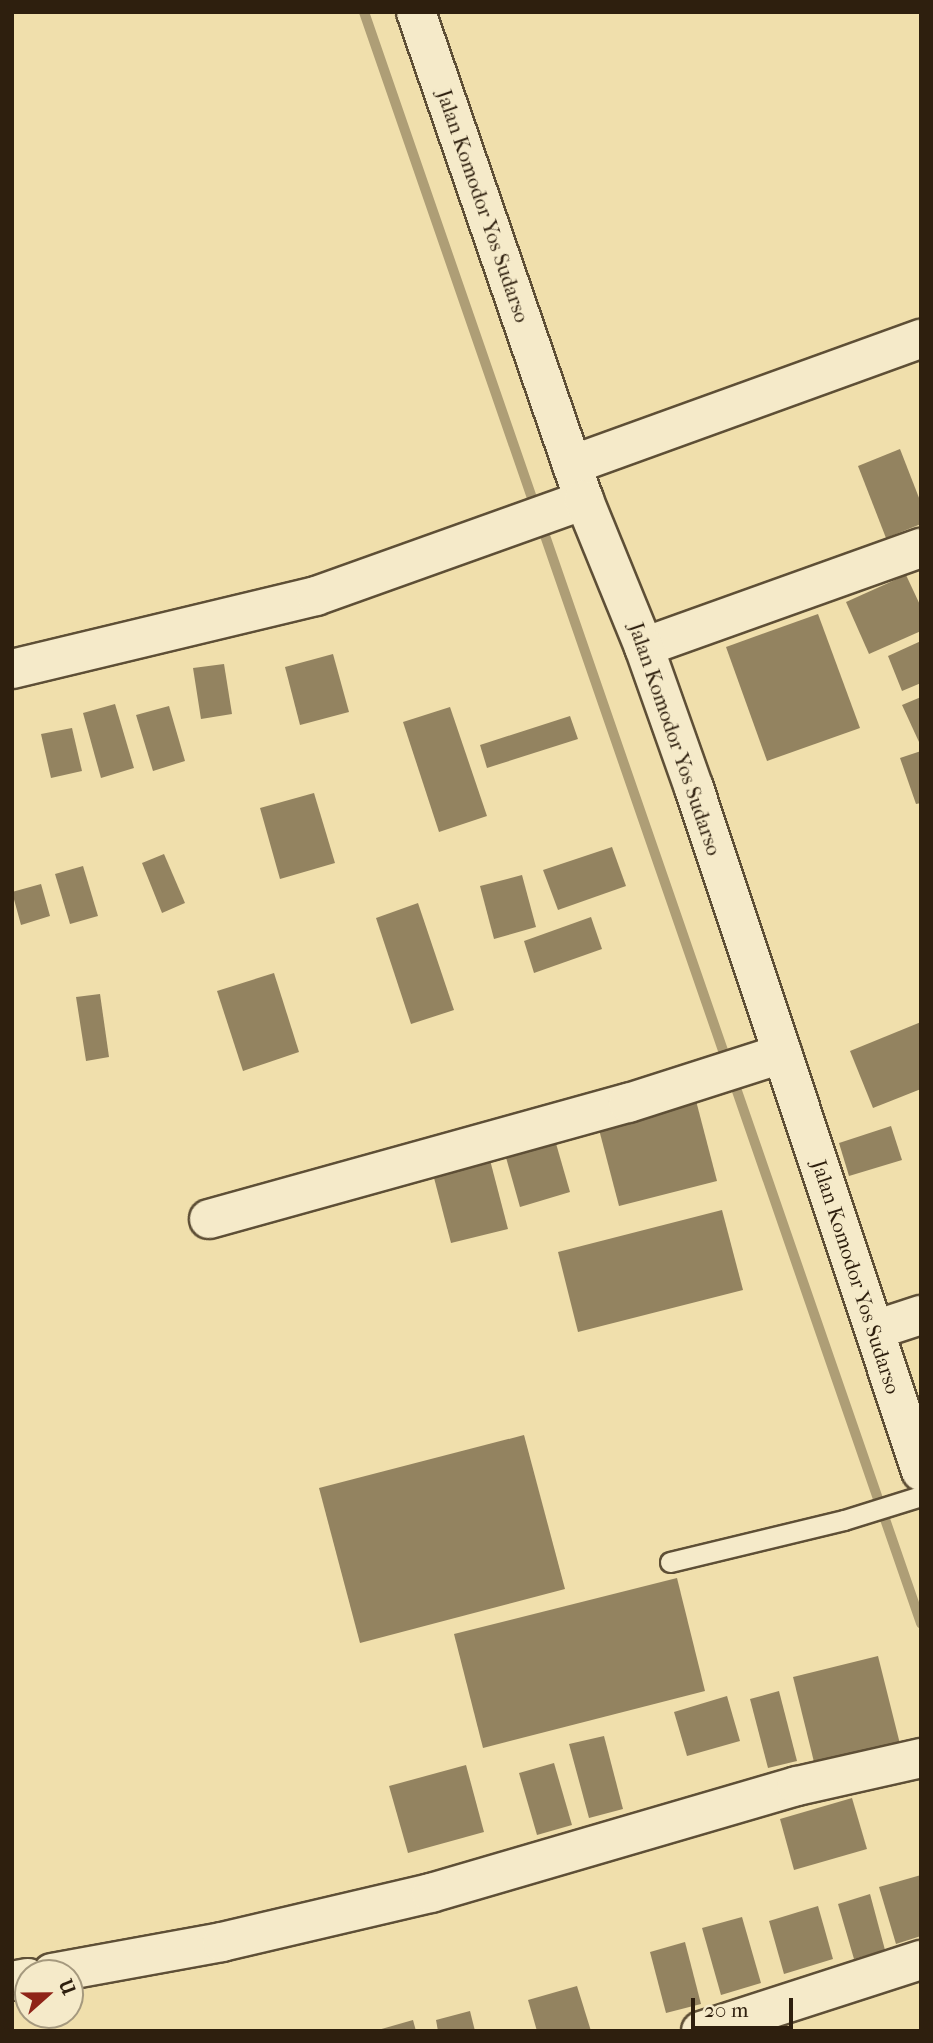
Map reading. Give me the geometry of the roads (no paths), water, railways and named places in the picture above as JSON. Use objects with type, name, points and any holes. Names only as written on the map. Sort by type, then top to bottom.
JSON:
[{"type":"street","name":"Jalan Komodor Yos Sudarso","points":[[416,12],[570,491],[644,647],[766,1059],[875,1330],[916,1489]]},
{"type":"street","points":[[12,669],[316,596],[501,527],[570,491],[921,339]]},
{"type":"street","points":[[644,647],[920,549]]},
{"type":"street","points":[[209,1219],[699,1081],[766,1059]]},
{"type":"street","points":[[875,1330],[921,1314]]},
{"type":"street","points":[[84,1967],[222,1942],[431,1894],[797,1786],[921,1758]]},
{"type":"street","points":[[701,2031],[921,1960]]},
{"type":"lane","points":[[670,1562],[844,1520],[916,1489]]},
{"type":"waterway","points":[[364,12],[921,1623]]}]
